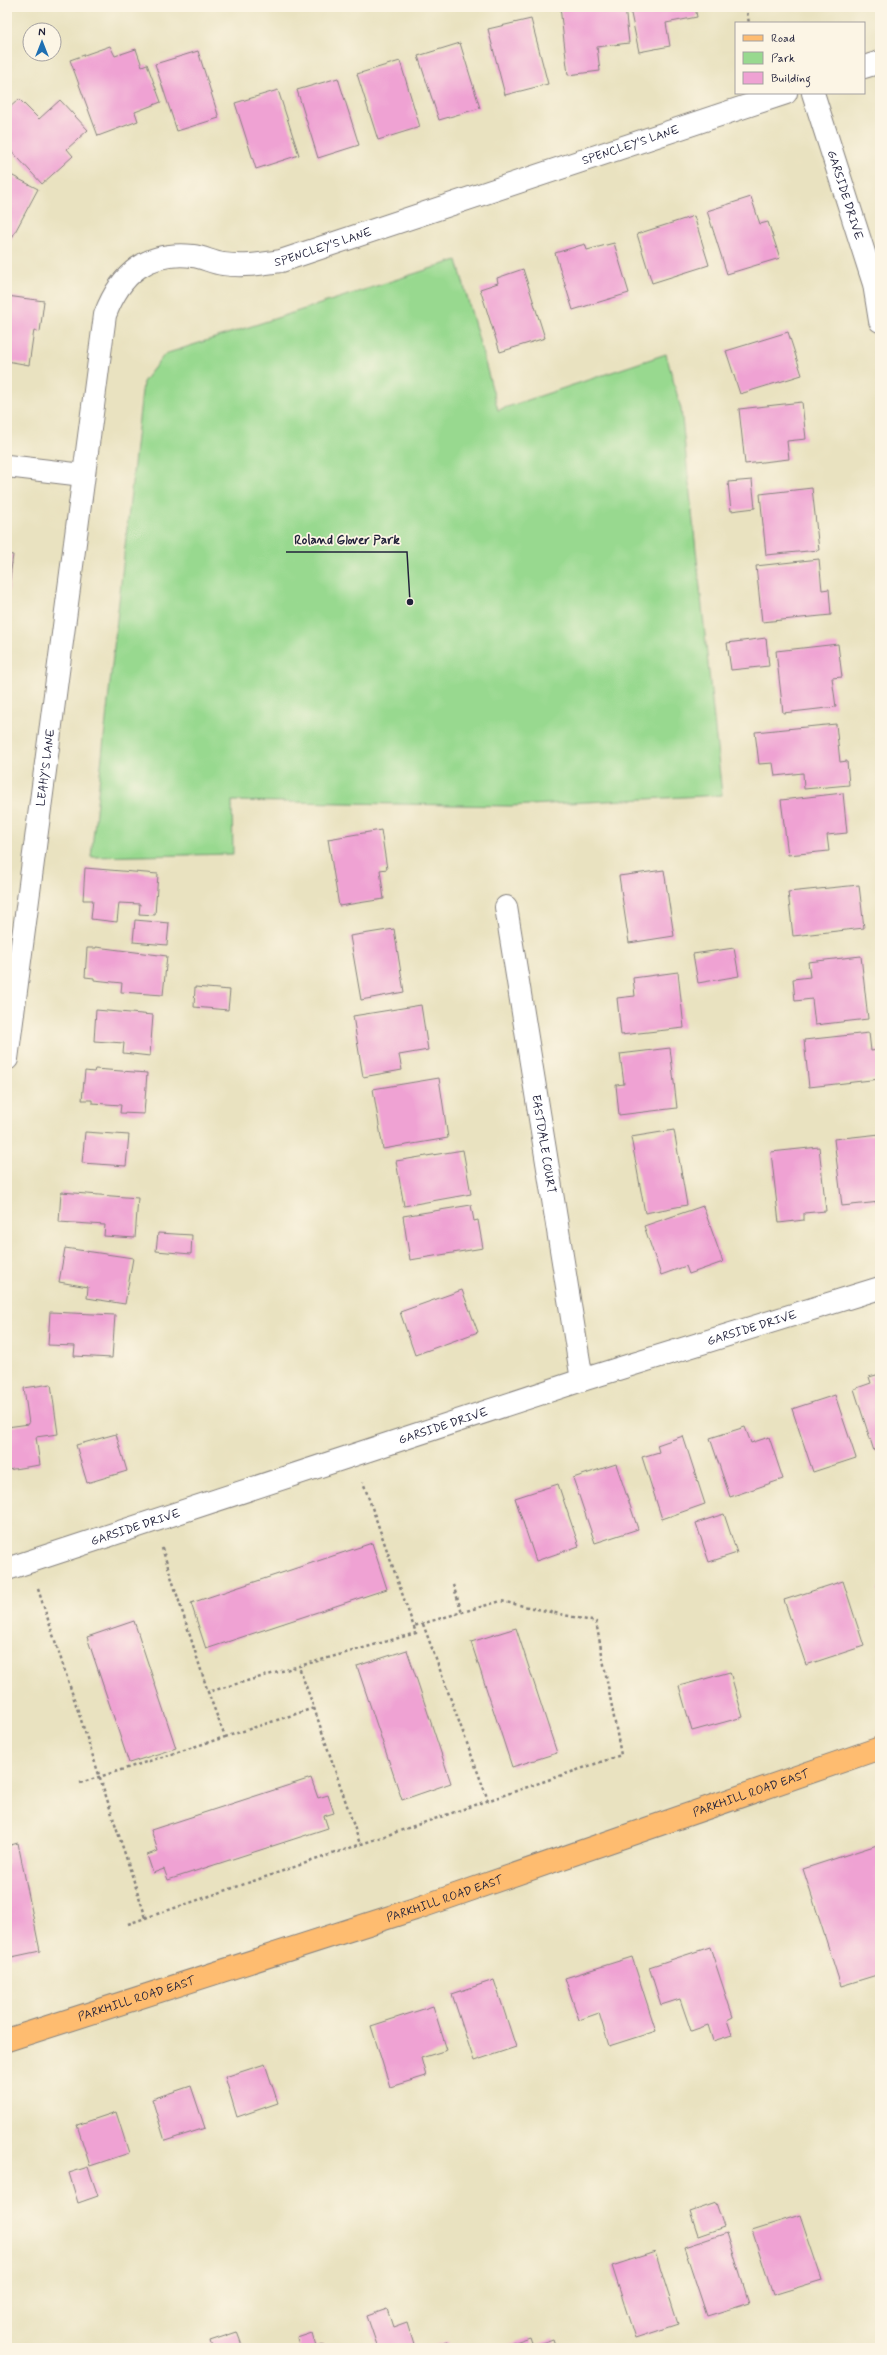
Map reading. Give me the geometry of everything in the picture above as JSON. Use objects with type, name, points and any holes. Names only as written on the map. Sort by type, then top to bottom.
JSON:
[{"type":"main road","name":"PARKHILL ROAD EAST","points":[[7,2040],[415,1909],[880,1748]]},
{"type":"street","points":[[865,67],[880,62]]},
{"type":"street","name":"SPENCLEY'S LANE","points":[[83,475],[106,315],[113,294],[127,276],[146,262],[171,254],[195,256],[222,264],[253,266],[281,261],[783,94]]},
{"type":"street","name":"GARSIDE DRIVE","points":[[813,94],[874,284],[880,321]]},
{"type":"street","points":[[7,466],[83,475]]},
{"type":"street","name":"LEAHY'S LANE","points":[[7,1059],[83,475]]},
{"type":"street","name":"EASTDALE COURT","points":[[506,907],[582,1380]]},
{"type":"street","name":"GARSIDE DRIVE","points":[[7,1569],[582,1380],[880,1288]]},
{"type":"path","points":[[746,7],[749,22]]},
{"type":"path","points":[[208,1692],[416,1633],[354,1455]]},
{"type":"path","points":[[153,1521],[208,1692],[225,1736]]},
{"type":"path","points":[[29,1562],[146,1918]]},
{"type":"path","points":[[453,1585],[462,1612]]},
{"type":"path","points":[[128,1924],[621,1755],[596,1622],[501,1601],[414,1626]]},
{"type":"path","points":[[423,1624],[488,1800]]},
{"type":"path","points":[[299,1667],[360,1844]]},
{"type":"path","points":[[80,1783],[314,1708]]},
{"type":"green space","points":[[457,260],[498,410],[666,354],[681,409],[722,795],[510,806],[232,801],[233,854],[91,857],[143,382],[165,354]]},
{"type":"building","points":[[560,7],[625,7],[629,43],[597,47],[600,71],[568,75]]},
{"type":"building","points":[[632,7],[695,7],[697,17],[666,23],[670,46],[639,52],[630,9]]},
{"type":"building","points":[[531,19],[548,84],[505,95],[488,29]]},
{"type":"building","points":[[460,43],[480,108],[439,120],[418,56]]},
{"type":"building","points":[[110,46],[115,56],[136,49],[142,66],[147,64],[161,102],[135,112],[138,121],[98,136],[70,60]]},
{"type":"building","points":[[198,51],[219,118],[177,131],[155,64]]},
{"type":"building","points":[[400,61],[420,127],[378,140],[357,74]]},
{"type":"building","points":[[338,78],[359,145],[318,158],[297,90]]},
{"type":"building","points":[[278,90],[299,155],[256,169],[235,103]]},
{"type":"building","points":[[19,99],[39,119],[60,100],[88,130],[67,149],[73,156],[42,184],[7,146],[7,110]]},
{"type":"building","points":[[7,173],[38,189],[7,247]]},
{"type":"building","points":[[751,197],[760,224],[768,222],[780,258],[727,274],[707,211]]},
{"type":"building","points":[[694,216],[709,265],[652,283],[637,234]]},
{"type":"building","points":[[614,243],[629,293],[573,310],[555,253],[585,244],[587,250]]},
{"type":"building","points":[[523,269],[545,338],[500,352],[480,289],[498,283],[497,278]]},
{"type":"building","points":[[7,296],[44,301],[40,332],[34,330],[29,365],[7,361]]},
{"type":"building","points":[[788,332],[802,375],[740,394],[726,351]]},
{"type":"building","points":[[802,402],[806,439],[787,441],[789,459],[745,464],[739,409]]},
{"type":"building","points":[[752,480],[755,508],[731,511],[728,482]]},
{"type":"building","points":[[812,488],[819,550],[766,555],[760,494]]},
{"type":"building","points":[[7,554],[13,555],[8,593],[7,593]]},
{"type":"building","points":[[819,559],[822,590],[829,589],[831,615],[762,622],[756,566]]},
{"type":"building","points":[[766,638],[769,666],[731,670],[727,643]]},
{"type":"building","points":[[838,644],[842,677],[832,678],[836,707],[783,713],[776,651]]},
{"type":"building","points":[[836,724],[840,762],[847,761],[849,785],[804,789],[803,773],[775,776],[773,763],[759,764],[755,732]]},
{"type":"building","points":[[843,793],[847,833],[827,835],[829,851],[788,855],[781,800]]},
{"type":"building","points":[[381,830],[387,869],[380,870],[384,899],[339,906],[328,839]]},
{"type":"building","points":[[85,868],[158,874],[155,915],[139,914],[140,904],[119,903],[117,922],[91,919],[93,900],[83,900]]},
{"type":"building","points":[[664,870],[674,936],[629,943],[619,876]]},
{"type":"building","points":[[859,885],[864,928],[793,936],[788,892]]},
{"type":"building","points":[[135,920],[169,923],[167,945],[133,942]]},
{"type":"building","points":[[394,929],[404,992],[361,1000],[350,936]]},
{"type":"building","points":[[96,947],[167,956],[163,995],[121,992],[122,983],[94,980],[94,978],[85,977],[87,948]]},
{"type":"building","points":[[734,948],[739,976],[698,983],[693,954]]},
{"type":"building","points":[[861,956],[868,1019],[815,1025],[812,999],[795,1001],[793,979],[810,977],[808,962]]},
{"type":"building","points":[[678,972],[684,1028],[621,1035],[617,998],[635,996],[633,978]]},
{"type":"building","points":[[195,987],[230,990],[228,1010],[194,1007]]},
{"type":"building","points":[[421,1005],[428,1050],[399,1055],[402,1070],[363,1077],[353,1016]]},
{"type":"building","points":[[96,1010],[153,1015],[150,1056],[123,1053],[124,1043],[94,1041]]},
{"type":"building","points":[[869,1033],[871,1051],[878,1050],[880,1079],[809,1087],[804,1040]]},
{"type":"building","points":[[670,1048],[677,1108],[619,1115],[616,1085],[624,1084],[620,1054]]},
{"type":"building","points":[[95,1069],[147,1073],[144,1114],[120,1113],[121,1105],[92,1103],[92,1100],[82,1100],[85,1071],[94,1072]]},
{"type":"building","points":[[439,1078],[448,1138],[383,1149],[373,1089]]},
{"type":"building","points":[[674,1130],[687,1205],[645,1213],[631,1137]]},
{"type":"building","points":[[85,1132],[129,1135],[126,1166],[82,1163]]},
{"type":"building","points":[[880,1134],[880,1202],[842,1206],[834,1139]]},
{"type":"building","points":[[819,1147],[826,1211],[804,1213],[804,1220],[779,1223],[771,1152]]},
{"type":"building","points":[[463,1150],[471,1194],[404,1206],[396,1161]]},
{"type":"building","points":[[61,1192],[138,1198],[135,1238],[104,1236],[105,1225],[59,1222]]},
{"type":"building","points":[[471,1205],[474,1221],[478,1220],[483,1248],[410,1260],[403,1216]]},
{"type":"building","points":[[703,1206],[723,1262],[689,1274],[686,1266],[661,1275],[644,1226]]},
{"type":"building","points":[[158,1233],[192,1235],[191,1254],[156,1251]]},
{"type":"building","points":[[65,1248],[133,1258],[125,1304],[87,1298],[88,1287],[59,1282]]},
{"type":"building","points":[[462,1290],[478,1332],[415,1355],[400,1312]]},
{"type":"building","points":[[50,1312],[115,1315],[112,1358],[74,1356],[75,1346],[48,1345]]},
{"type":"building","points":[[880,1374],[880,1449],[874,1451],[854,1389],[871,1383],[869,1377]]},
{"type":"building","points":[[51,1384],[58,1434],[36,1437],[40,1465],[7,1470],[7,1427],[29,1424],[24,1388]]},
{"type":"building","points":[[835,1395],[856,1458],[813,1472],[792,1409]]},
{"type":"building","points":[[745,1427],[751,1443],[769,1437],[783,1479],[730,1497],[710,1438]]},
{"type":"building","points":[[116,1434],[127,1471],[87,1483],[76,1445]]},
{"type":"building","points":[[683,1436],[705,1504],[662,1519],[642,1457],[659,1452],[657,1445]]},
{"type":"building","points":[[616,1464],[638,1529],[595,1543],[573,1478]]},
{"type":"building","points":[[558,1484],[579,1546],[536,1561],[515,1498]]},
{"type":"building","points":[[724,1514],[737,1553],[709,1562],[696,1523]]},
{"type":"building","points":[[372,1543],[387,1589],[206,1649],[191,1603]]},
{"type":"building","points":[[843,1581],[864,1646],[806,1665],[784,1600]]},
{"type":"building","points":[[880,1589],[880,1598],[877,1590]]},
{"type":"building","points":[[134,1621],[176,1748],[129,1763],[87,1637]]},
{"type":"building","points":[[516,1628],[557,1753],[512,1767],[471,1642]]},
{"type":"building","points":[[407,1650],[451,1783],[402,1800],[357,1666]]},
{"type":"building","points":[[730,1672],[743,1717],[692,1731],[679,1686]]},
{"type":"building","points":[[311,1778],[318,1798],[328,1795],[334,1813],[324,1816],[328,1828],[168,1880],[164,1869],[153,1873],[147,1855],[158,1851],[151,1830]]},
{"type":"building","points":[[18,1843],[40,1951],[7,1958],[7,1846]]},
{"type":"building","points":[[877,1845],[880,1856],[880,1974],[841,1986],[803,1869]]},
{"type":"building","points":[[710,1947],[733,2017],[727,2020],[732,2035],[713,2041],[708,2025],[691,2031],[680,1999],[661,2005],[649,1967]]},
{"type":"building","points":[[632,1957],[656,2031],[609,2046],[599,2013],[579,2020],[565,1978]]},
{"type":"building","points":[[494,1980],[516,2047],[474,2061],[452,1994]]},
{"type":"building","points":[[433,2006],[447,2050],[421,2058],[426,2076],[390,2087],[371,2026]]},
{"type":"building","points":[[265,2064],[278,2103],[237,2117],[225,2077]]},
{"type":"building","points":[[191,2086],[205,2128],[165,2141],[152,2099]]},
{"type":"building","points":[[116,2112],[129,2153],[90,2166],[77,2125]]},
{"type":"building","points":[[88,2167],[98,2196],[78,2203],[69,2173]]},
{"type":"building","points":[[716,2203],[724,2227],[698,2236],[690,2212]]},
{"type":"building","points":[[800,2215],[822,2280],[773,2295],[752,2230]]},
{"type":"building","points":[[727,2233],[749,2303],[707,2316],[684,2247]]},
{"type":"building","points":[[655,2252],[678,2324],[635,2338],[612,2266]]},
{"type":"building","points":[[387,2309],[393,2327],[407,2322],[414,2345],[406,2348],[378,2348],[367,2316]]},
{"type":"building","points":[[237,2332],[243,2348],[212,2348],[210,2341]]},
{"type":"building","points":[[312,2333],[316,2347],[323,2345],[324,2348],[300,2348],[297,2338]]},
{"type":"building","points":[[530,2337],[533,2346],[553,2339],[556,2348],[498,2348]]},
{"type":"building","points":[[7,2339],[10,2348],[7,2348]]},
{"type":"building","points":[[448,2341],[450,2348],[427,2348]]},
{"type":"place","name":"Roland Glover Park","points":[[410,602]]}]
